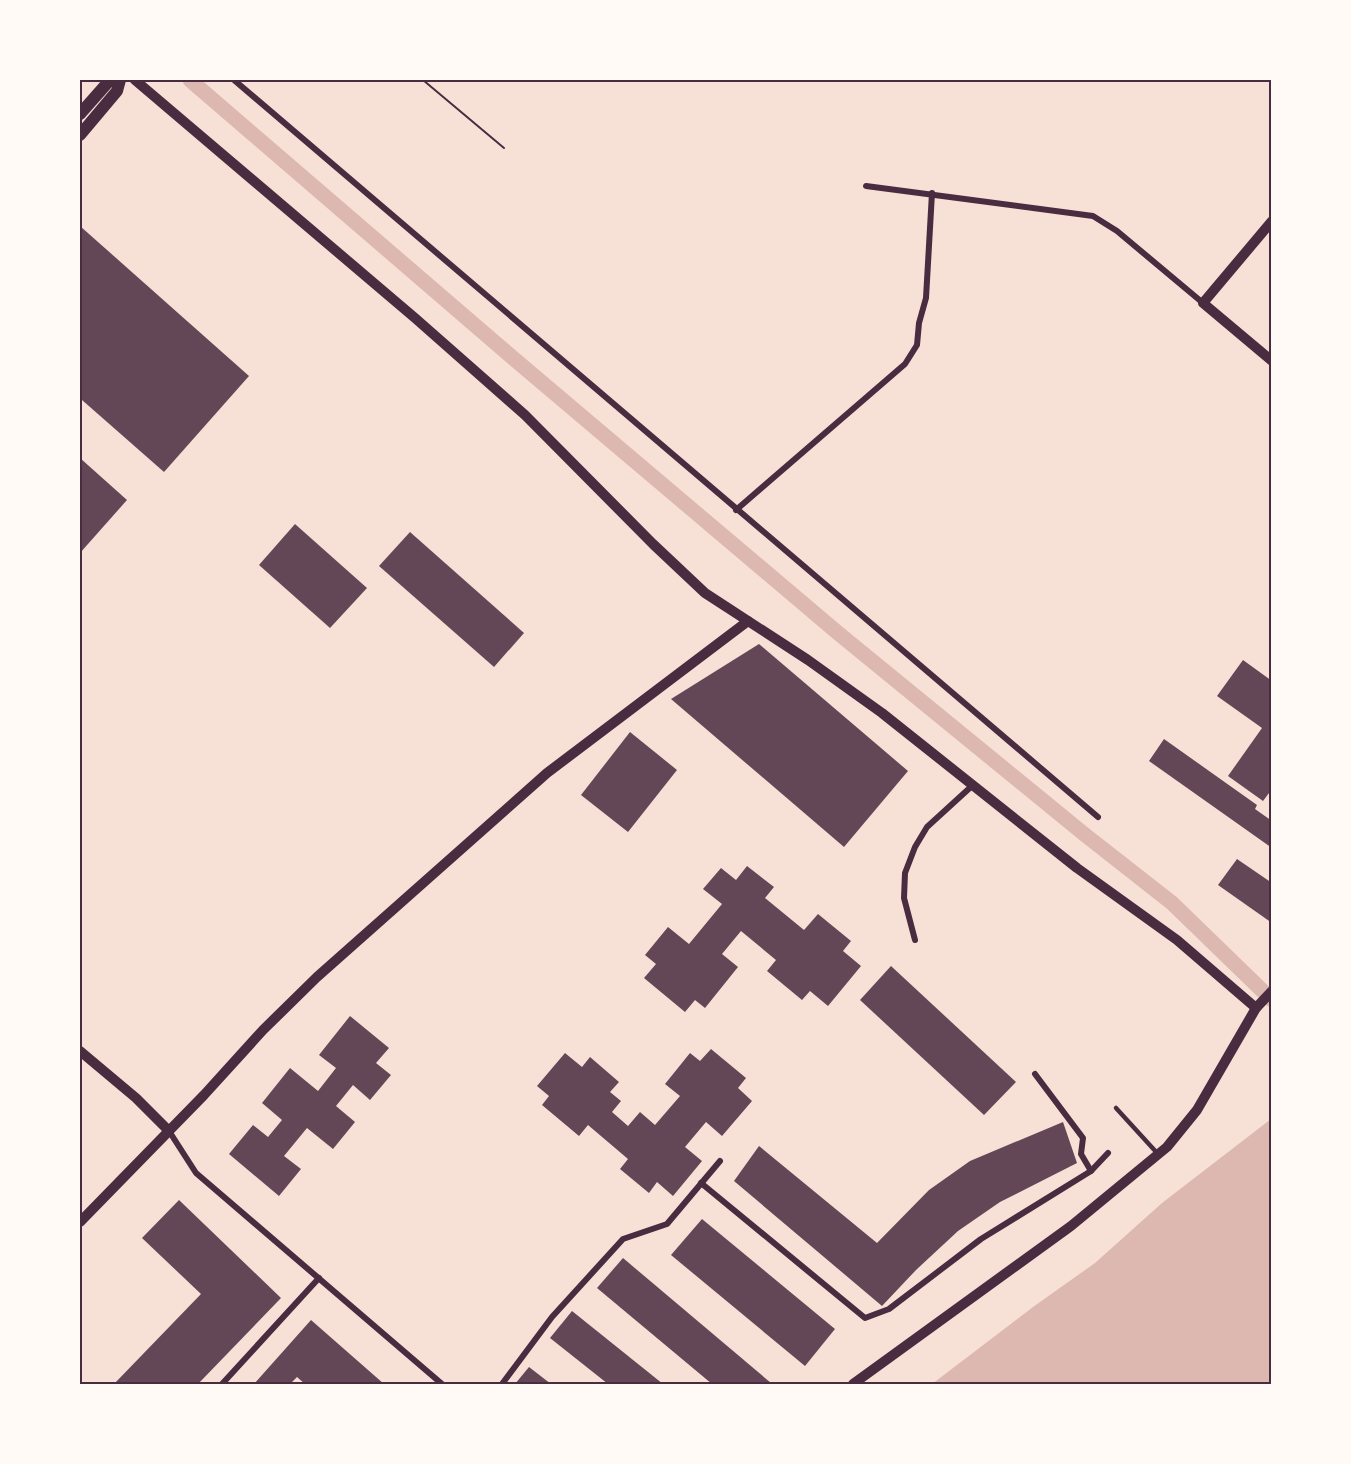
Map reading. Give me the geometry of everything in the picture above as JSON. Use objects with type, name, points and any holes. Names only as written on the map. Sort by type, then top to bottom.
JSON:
[{"type":"main road","points":[[80,114],[110,80]]},
{"type":"main road","points":[[80,135],[117,91],[120,80]]},
{"type":"street","points":[[135,80],[416,318],[525,415],[679,570],[705,593],[848,688],[1100,885],[1177,940],[1256,1008]]},
{"type":"street","points":[[234,80],[1098,818]]},
{"type":"street","points":[[866,186],[933,193],[1093,216],[1117,231],[1272,361]]},
{"type":"street","points":[[736,510],[905,364],[917,345],[926,298],[933,193]]},
{"type":"street","points":[[1203,303],[1272,221]]},
{"type":"street","points":[[80,1222],[263,1030],[317,977],[547,773],[748,621]]},
{"type":"street","points":[[915,940],[904,898],[904,873],[927,827],[974,785]]},
{"type":"street","points":[[853,1384],[1071,1226],[1167,1147],[1197,1110],[1256,1008],[1268,995]]},
{"type":"street","points":[[80,1051],[136,1098],[169,1131],[195,1173],[442,1384]]},
{"type":"street","points":[[1035,1074],[1083,1138],[1081,1154],[1091,1171]]},
{"type":"street","points":[[702,1183],[865,1318],[889,1309],[981,1239],[1091,1171],[1108,1153]]},
{"type":"street","points":[[502,1384],[552,1317],[623,1239],[667,1224],[720,1161]]},
{"type":"street","points":[[222,1384],[319,1278]]},
{"type":"lane","points":[[1116,1108],[1158,1154]]},
{"type":"path","points":[[423,80],[504,148]]},
{"type":"shaded area","points":[[1271,1119],[1271,1384],[932,1384],[1095,1263],[1162,1203]]},
{"type":"building","points":[[80,226],[249,376],[164,472],[82,400],[80,393]]},
{"type":"building","points":[[80,458],[127,500],[80,553]]},
{"type":"building","points":[[295,524],[367,588],[330,628],[259,565]]},
{"type":"building","points":[[410,532],[524,633],[494,667],[379,566]]},
{"type":"building","points":[[759,644],[908,771],[844,847],[671,699]]},
{"type":"building","points":[[1243,660],[1272,681],[1272,789],[1263,801],[1228,776],[1262,728],[1217,696]]},
{"type":"building","points":[[630,732],[677,770],[628,832],[581,795]]},
{"type":"building","points":[[1164,739],[1257,805],[1255,809],[1272,821],[1272,848],[1149,761]]},
{"type":"building","points":[[1237,859],[1272,883],[1272,923],[1218,885]]},
{"type":"building","points":[[747,866],[774,887],[765,898],[804,930],[818,914],[851,941],[843,951],[861,966],[828,1006],[810,991],[802,1000],[767,971],[776,960],[741,931],[722,954],[738,967],[705,1008],[695,1000],[685,1012],[644,978],[656,964],[645,955],[668,927],[689,944],[722,904],[703,889],[721,868],[736,880]]},
{"type":"building","points":[[891,966],[1016,1082],[984,1115],[860,1000]]},
{"type":"building","points":[[350,1016],[389,1048],[376,1063],[391,1075],[370,1100],[353,1085],[336,1106],[355,1122],[333,1149],[307,1128],[284,1156],[301,1169],[279,1196],[229,1154],[253,1125],[268,1137],[282,1120],[262,1103],[290,1068],[318,1091],[336,1068],[319,1055]]},
{"type":"building","points":[[711,1049],[746,1078],[738,1088],[752,1101],[722,1136],[706,1122],[685,1147],[702,1161],[673,1196],[657,1182],[649,1193],[620,1169],[628,1159],[588,1125],[579,1136],[542,1105],[549,1096],[537,1086],[565,1053],[582,1067],[590,1057],[619,1082],[610,1092],[621,1101],[612,1112],[628,1126],[640,1112],[655,1125],[680,1096],[665,1084],[690,1053],[700,1061]]},
{"type":"building","points":[[1063,1122],[1077,1163],[1000,1202],[958,1231],[882,1306],[734,1181],[759,1146],[877,1243],[929,1190],[970,1161]]},
{"type":"building","points":[[179,1200],[281,1298],[198,1384],[114,1384],[201,1294],[142,1238]]},
{"type":"building","points":[[702,1219],[835,1329],[805,1366],[671,1255]]},
{"type":"building","points":[[623,1258],[771,1383],[712,1384],[597,1288]]},
{"type":"building","points":[[572,1311],[663,1384],[608,1384],[550,1338]]},
{"type":"building","points":[[311,1320],[384,1384],[305,1384],[297,1377],[290,1384],[254,1384]]},
{"type":"building","points":[[529,1367],[551,1384],[515,1384]]},
{"type":"waterway","points":[[190,80],[838,633],[1172,903],[1272,1000]]}]
